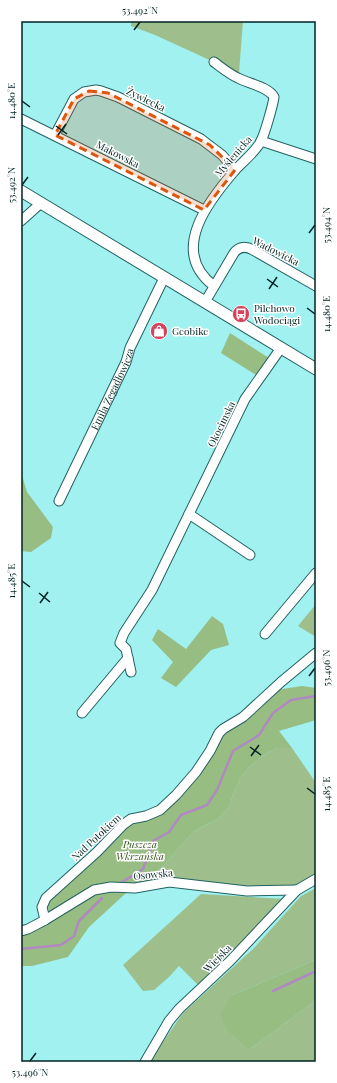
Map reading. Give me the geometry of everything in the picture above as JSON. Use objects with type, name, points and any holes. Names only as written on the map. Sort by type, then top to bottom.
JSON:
[{"type":"main road","points":[[21,191],[316,369]]},
{"type":"street","name":"Myślenicka","points":[[214,62],[236,78],[263,88],[273,94],[274,100],[261,142],[235,170],[204,210],[195,234],[193,257],[202,274],[214,286]]},
{"type":"street","name":"Żywiecka","points":[[55,135],[74,99],[84,92],[101,91],[118,97],[201,139],[222,155],[235,170]]},
{"type":"street","name":"Makowska","points":[[21,119],[204,210]]},
{"type":"street","points":[[261,142],[316,159]]},
{"type":"street","points":[[21,221],[41,203]]},
{"type":"street","name":"Wadowicka","points":[[205,302],[234,253],[238,248],[244,247],[253,250],[316,286]]},
{"type":"street","name":"Emila Zegadłowicza","points":[[59,500],[126,362],[130,348],[164,278]]},
{"type":"street","name":"Okocimska","points":[[131,672],[126,649],[120,643],[124,633],[151,592],[245,399],[280,348]]},
{"type":"street","points":[[189,514],[250,555]]},
{"type":"street","points":[[265,634],[316,573]]},
{"type":"street","name":"Nad Potokiem","points":[[45,920],[42,907],[46,898],[97,852],[124,824],[131,819],[146,816],[160,810],[176,795],[196,772],[210,751],[219,733],[243,717],[281,682],[316,653]]},
{"type":"street","points":[[82,713],[128,658]]},
{"type":"street","name":"Wiejska","points":[[145,1062],[169,1021],[179,1009],[230,961],[297,890],[316,879]]},
{"type":"street","name":"Osowska","points":[[21,931],[45,920],[94,890],[111,887],[135,888],[169,882],[247,891],[297,890]]},
{"type":"highlighted area","points":[[89,91],[108,93],[210,145],[235,170],[204,210],[55,135],[74,99]]},
{"type":"green space","points":[[131,21],[243,21],[239,73],[225,70],[214,62],[155,35],[131,26]]},
{"type":"green space","points":[[230,333],[269,358],[256,375],[221,353]]},
{"type":"green space","points":[[21,472],[27,492],[53,527],[51,538],[31,552],[21,551]]},
{"type":"green space","points":[[316,604],[316,637],[298,626]]},
{"type":"green space","points":[[212,616],[223,624],[229,645],[211,650],[176,687],[161,678],[173,662],[152,640],[158,629],[186,649]]},
{"type":"green space","name":"Puszcza Wkrzańska","points":[[302,686],[316,688],[316,720],[279,731],[292,748],[278,748],[265,754],[249,767],[240,779],[229,807],[218,819],[194,831],[163,866],[145,881],[125,894],[89,927],[68,957],[32,966],[21,966],[21,934],[50,920],[48,899],[128,824],[163,810],[221,735],[280,687],[282,689]]},
{"type":"green space","points":[[278,748],[292,748],[316,783],[316,879],[297,890],[202,886],[145,886],[145,881],[163,866],[194,831],[218,819],[229,807],[240,779],[249,767],[265,754]]},
{"type":"green space","points":[[316,888],[316,959],[232,995],[249,1050],[316,1000],[316,1062],[149,1062],[183,1013],[254,948],[301,896]]},
{"type":"green space","points":[[201,894],[285,899],[198,985],[179,966],[154,990],[143,991],[123,965]]},
{"type":"green space","points":[[316,959],[316,1000],[249,1050],[225,1028],[221,1013],[232,995]]},
{"type":"waterway","points":[[119,884],[143,869],[153,841],[169,832],[181,815],[207,805],[217,790],[233,751],[259,735],[273,713],[291,700],[316,696]]},
{"type":"waterway","points":[[21,949],[61,945],[74,936],[79,921],[102,898]]},
{"type":"waterway","points":[[273,991],[316,971]]},
{"type":"place","name":"Pilchowo Wodociągi","points":[[241,314]]},
{"type":"place","name":"Geobike","points":[[159,331]]}]
